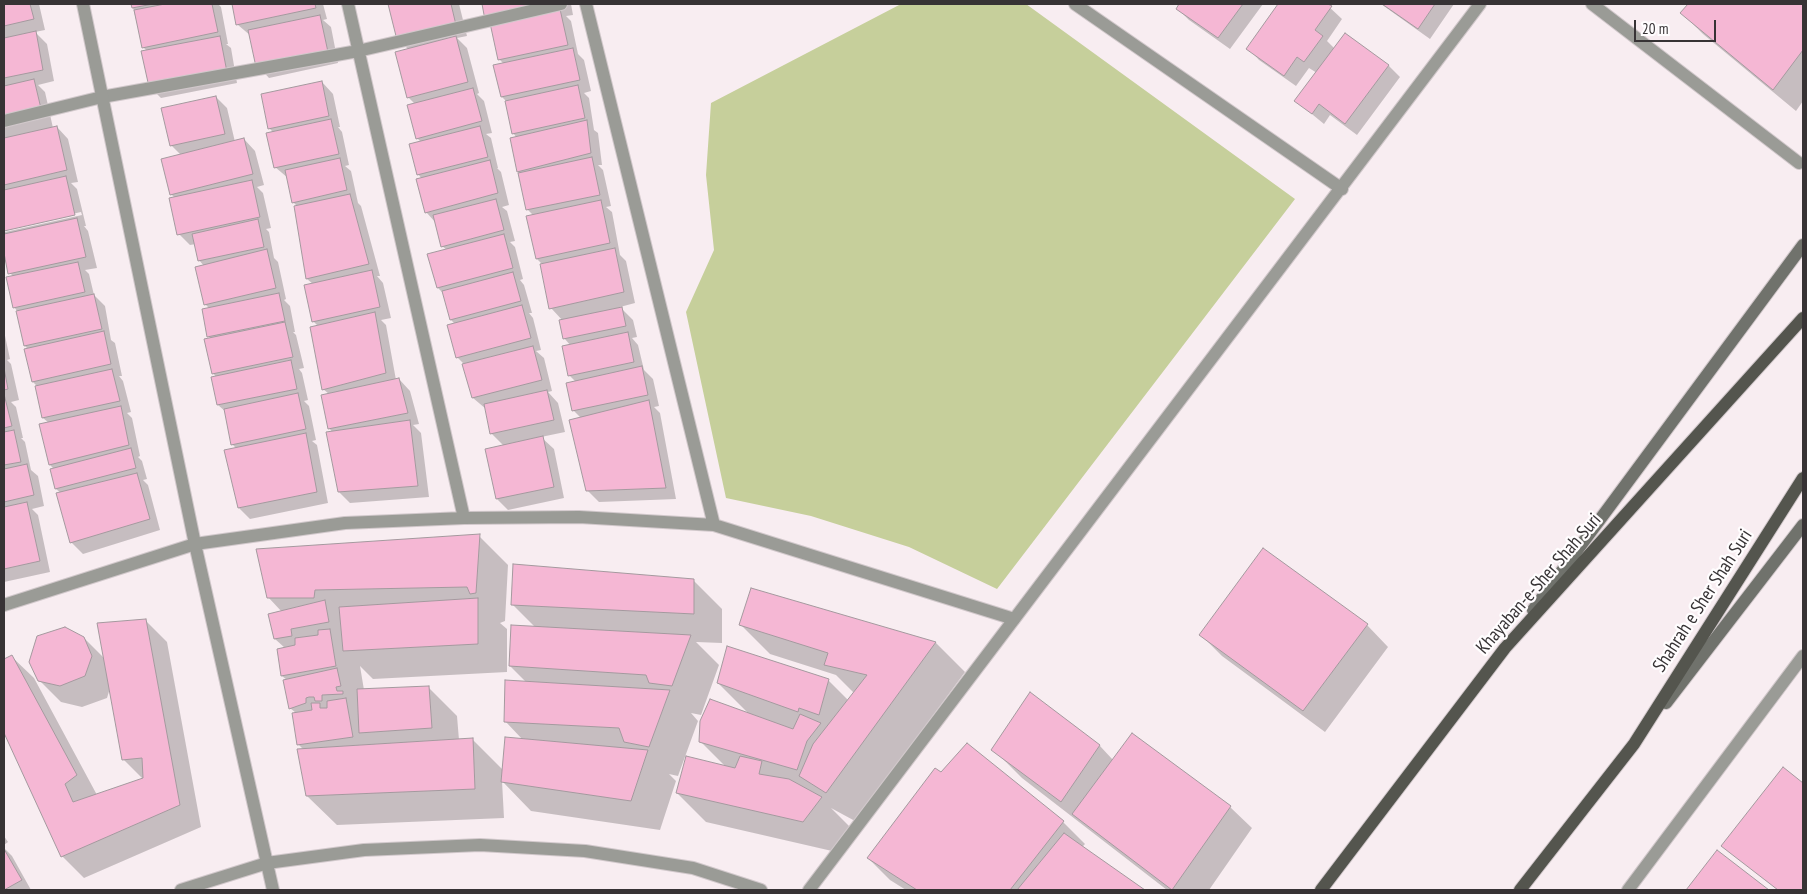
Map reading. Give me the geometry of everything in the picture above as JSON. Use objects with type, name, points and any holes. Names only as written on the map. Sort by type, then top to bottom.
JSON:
[{"type":"main road","points":[[1505,648],[1803,245]]},
{"type":"main road","name":"Khayaban-e-Sher Shah Suri","points":[[1320,890],[1505,648],[1803,318]]},
{"type":"main road","name":"Shahrah e Sher Shah Suri","points":[[1634,744],[1803,478]]},
{"type":"main road","points":[[1520,890],[1803,525]]},
{"type":"street","points":[[83,4],[195,544],[273,890]]},
{"type":"street","points":[[348,4],[464,518]]},
{"type":"street","points":[[4,121],[102,97],[358,50],[561,4]]},
{"type":"street","points":[[586,4],[714,525]]},
{"type":"street","points":[[1075,4],[1342,189]]},
{"type":"street","points":[[809,890],[1342,189],[1480,4]]},
{"type":"street","points":[[1592,4],[1799,163]]},
{"type":"street","points":[[4,605],[195,544],[345,523],[464,518],[579,517],[714,525],[1014,619]]},
{"type":"street","points":[[1628,890],[1803,656]]},
{"type":"street","points":[[181,890],[267,863],[364,850],[480,845],[585,851],[693,868],[761,890]]},
{"type":"green space","points":[[901,4],[1026,4],[1295,199],[997,589],[909,547],[811,516],[726,498],[686,312],[714,250],[706,175],[711,103]]},
{"type":"building","points":[[4,4],[30,4],[34,19],[4,26]]},
{"type":"building","points":[[131,4],[153,4],[132,8]]},
{"type":"building","points":[[165,4],[212,4],[218,32],[142,48],[134,10]]},
{"type":"building","points":[[232,4],[315,4],[316,8],[236,25]]},
{"type":"building","points":[[388,4],[451,4],[456,25],[397,40]]},
{"type":"building","points":[[482,4],[560,4],[485,20]]},
{"type":"building","points":[[1179,4],[1243,4],[1218,38],[1176,9]]},
{"type":"building","points":[[1278,4],[1328,4],[1332,6],[1315,30],[1323,36],[1304,62],[1297,57],[1284,76],[1246,49]]},
{"type":"building","points":[[1382,4],[1435,4],[1418,29]]},
{"type":"building","points":[[1688,4],[1803,4],[1803,50],[1773,90],[1680,13]]},
{"type":"building","points":[[560,9],[568,45],[498,60],[490,23]]},
{"type":"building","points":[[320,15],[328,52],[256,67],[248,30]]},
{"type":"building","points":[[36,31],[43,70],[4,78],[4,38]]},
{"type":"building","points":[[1345,33],[1389,65],[1345,124],[1319,104],[1312,114],[1294,101]]},
{"type":"building","points":[[220,36],[227,72],[149,87],[141,51]]},
{"type":"building","points":[[456,36],[468,82],[407,98],[395,52]]},
{"type":"building","points":[[573,48],[580,80],[501,97],[493,65]]},
{"type":"building","points":[[34,79],[43,117],[4,126],[4,86]]},
{"type":"building","points":[[322,81],[329,116],[268,129],[261,94]]},
{"type":"building","points":[[578,85],[585,118],[512,134],[505,101]]},
{"type":"building","points":[[473,88],[482,121],[416,139],[407,105]]},
{"type":"building","points":[[216,96],[225,134],[170,146],[161,108]]},
{"type":"building","points":[[331,119],[339,154],[274,168],[266,133]]},
{"type":"building","points":[[587,120],[591,153],[517,172],[510,138]]},
{"type":"building","points":[[57,126],[67,170],[4,185],[4,138]]},
{"type":"building","points":[[480,126],[488,157],[417,175],[409,144]]},
{"type":"building","points":[[244,138],[253,174],[170,195],[161,159]]},
{"type":"building","points":[[592,157],[600,195],[526,210],[518,173]]},
{"type":"building","points":[[340,158],[347,190],[292,203],[285,170]]},
{"type":"building","points":[[490,160],[498,193],[425,213],[416,179]]},
{"type":"building","points":[[66,176],[75,215],[4,231],[4,190]]},
{"type":"building","points":[[252,180],[260,217],[177,235],[169,198]]},
{"type":"building","points":[[350,194],[369,264],[306,279],[294,206]]},
{"type":"building","points":[[496,199],[504,230],[441,247],[433,215]]},
{"type":"building","points":[[601,200],[610,243],[536,259],[526,216]]},
{"type":"building","points":[[77,218],[86,257],[8,274],[4,253],[4,234]]},
{"type":"building","points":[[258,219],[264,247],[198,261],[192,234]]},
{"type":"building","points":[[504,234],[513,268],[437,288],[427,254]]},
{"type":"building","points":[[615,248],[624,292],[549,309],[540,264]]},
{"type":"building","points":[[267,249],[276,288],[204,305],[195,267]]},
{"type":"building","points":[[78,262],[85,292],[13,308],[6,277]]},
{"type":"building","points":[[372,270],[380,307],[312,322],[304,285]]},
{"type":"building","points":[[513,272],[521,301],[450,320],[442,291]]},
{"type":"building","points":[[279,293],[285,321],[207,337],[202,309]]},
{"type":"building","points":[[94,294],[102,329],[24,346],[16,311]]},
{"type":"building","points":[[522,305],[531,338],[456,358],[447,325]]},
{"type":"building","points":[[622,307],[626,326],[563,339],[559,320]]},
{"type":"building","points":[[375,312],[386,373],[322,390],[310,327]]},
{"type":"building","points":[[285,322],[293,357],[212,374],[204,339]]},
{"type":"building","points":[[104,331],[111,364],[32,382],[24,349]]},
{"type":"building","points":[[628,332],[634,362],[568,376],[562,346]]},
{"type":"building","points":[[533,346],[542,380],[472,398],[462,364]]},
{"type":"building","points":[[291,360],[297,389],[217,405],[211,377]]},
{"type":"building","points":[[642,366],[648,395],[572,411],[566,383]]},
{"type":"building","points":[[4,368],[8,389],[4,390]]},
{"type":"building","points":[[112,369],[120,401],[42,418],[35,386]]},
{"type":"building","points":[[399,378],[408,413],[328,429],[321,395]]},
{"type":"building","points":[[547,390],[554,420],[490,434],[484,404]]},
{"type":"building","points":[[298,393],[306,429],[231,445],[224,409]]},
{"type":"building","points":[[4,394],[12,426],[4,428]]},
{"type":"building","points":[[649,400],[666,488],[586,491],[569,420]]},
{"type":"building","points":[[121,406],[129,445],[49,465],[39,424]]},
{"type":"building","points":[[410,420],[418,486],[338,492],[326,432]]},
{"type":"building","points":[[14,430],[21,462],[4,465],[4,432]]},
{"type":"building","points":[[306,433],[317,492],[238,508],[224,450]]},
{"type":"building","points":[[543,436],[554,487],[496,499],[485,449]]},
{"type":"building","points":[[131,448],[136,468],[55,489],[50,469]]},
{"type":"building","points":[[27,464],[34,495],[4,502],[4,469]]},
{"type":"building","points":[[137,473],[150,519],[70,543],[56,493]]},
{"type":"building","points":[[27,502],[40,561],[4,569],[4,507]]},
{"type":"building","points":[[480,534],[476,593],[470,594],[467,587],[315,590],[314,598],[267,598],[256,549]]},
{"type":"building","points":[[1263,548],[1368,624],[1303,711],[1199,635]]},
{"type":"building","points":[[513,564],[694,579],[694,614],[511,605]]},
{"type":"building","points":[[751,588],[936,642],[826,793],[799,776],[813,744],[867,675],[824,665],[828,653],[739,625]]},
{"type":"building","points":[[478,598],[478,644],[343,651],[339,607]]},
{"type":"building","points":[[325,600],[329,622],[291,629],[292,636],[274,639],[268,614]]},
{"type":"building","points":[[146,619],[180,805],[61,857],[4,733],[4,659],[12,655],[77,775],[65,784],[73,802],[143,778],[142,758],[122,760],[97,623]]},
{"type":"building","points":[[511,625],[691,635],[672,686],[649,683],[646,675],[509,666]]},
{"type":"building","points":[[65,627],[84,637],[92,656],[85,676],[60,686],[38,681],[29,662],[37,636]]},
{"type":"building","points":[[330,629],[336,666],[281,676],[277,649],[295,645],[295,638],[318,635],[318,630]]},
{"type":"building","points":[[727,646],[829,679],[819,715],[799,708],[798,712],[717,683]]},
{"type":"building","points":[[337,668],[341,686],[336,687],[337,691],[343,691],[343,694],[322,695],[322,701],[315,701],[314,697],[309,697],[306,698],[306,703],[289,709],[283,680]]},
{"type":"building","points":[[505,680],[670,690],[649,747],[624,742],[619,728],[504,722]]},
{"type":"building","points":[[429,686],[432,728],[359,733],[357,689]]},
{"type":"building","points":[[1030,692],[1100,745],[1061,802],[991,750]]},
{"type":"building","points":[[346,698],[353,737],[297,745],[292,713],[312,710],[311,703],[320,703],[320,708],[327,708],[327,701]]},
{"type":"building","points":[[710,699],[793,729],[800,714],[821,723],[807,741],[797,770],[699,742],[700,721]]},
{"type":"building","points":[[1132,733],[1231,806],[1172,890],[1072,814]]},
{"type":"building","points":[[505,737],[648,750],[631,801],[501,782]]},
{"type":"building","points":[[473,738],[475,789],[306,796],[297,749]]},
{"type":"building","points":[[967,743],[1064,821],[1010,890],[917,890],[867,858],[935,768],[941,772]]},
{"type":"building","points":[[686,756],[735,768],[740,756],[762,761],[759,774],[789,779],[822,797],[803,822],[676,793]]},
{"type":"building","points":[[1783,767],[1803,783],[1803,890],[1778,890],[1721,846]]},
{"type":"building","points":[[1064,833],[1088,850],[1145,890],[1017,890]]},
{"type":"building","points":[[4,849],[22,880],[4,890]]},
{"type":"building","points":[[1717,850],[1769,890],[1686,890]]}]
